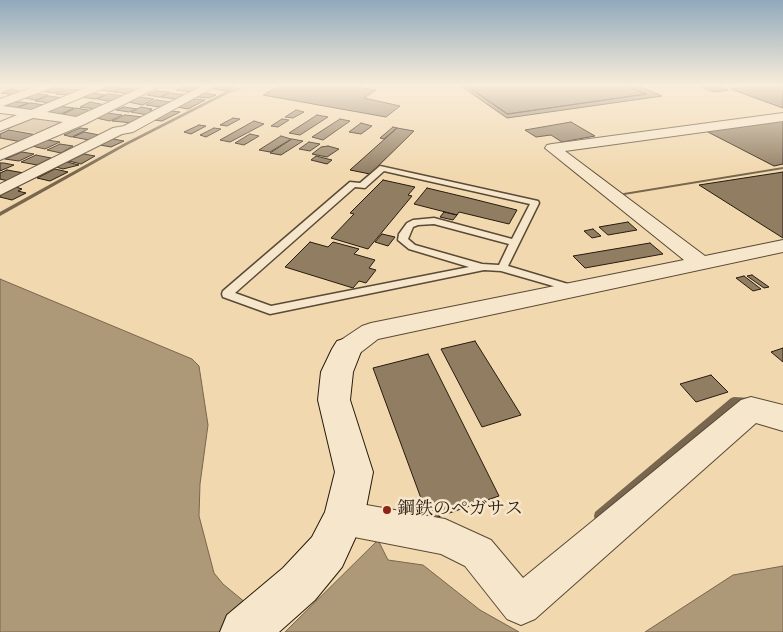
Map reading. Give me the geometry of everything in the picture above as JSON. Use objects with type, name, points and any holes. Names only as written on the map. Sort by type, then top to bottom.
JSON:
[{"type":"street","points":[[0,127],[28,115]]},
{"type":"street","points":[[42,115],[128,129]]},
{"type":"street","points":[[0,156],[89,115]]},
{"type":"street","points":[[0,190],[118,131],[128,129],[154,115]]},
{"type":"street","points":[[701,263],[552,148],[783,117]]},
{"type":"street","points":[[255,622],[300,584],[327,552],[344,518],[354,472],[334,400],[337,372],[347,349],[371,332],[783,246]]},
{"type":"street","points":[[344,518],[445,537],[478,553],[521,605],[751,409],[783,418]]},
{"type":"lane","points":[[484,267],[270,310],[226,294],[353,184],[362,186],[383,168],[535,203],[502,268]]},
{"type":"lane","points":[[515,243],[434,221],[416,222],[404,234],[403,240],[412,247],[484,267],[502,268],[574,289]]},
{"type":"shaded area","points":[[31,118],[63,123],[42,134],[3,128]]},
{"type":"shaded area","points":[[0,279],[192,359],[199,366],[208,425],[200,484],[199,516],[214,573],[223,584],[246,603],[259,632],[0,632]]},
{"type":"shaded area","points":[[378,540],[388,560],[423,565],[480,610],[519,632],[285,632]]},
{"type":"shaded area","points":[[783,566],[783,632],[645,632],[733,575]]},
{"type":"building","points":[[64,115],[84,115],[79,118]]},
{"type":"building","points":[[102,115],[121,115],[110,121],[96,118]]},
{"type":"building","points":[[124,115],[143,117],[133,123],[112,121]]},
{"type":"building","points":[[162,115],[173,115],[162,121],[153,120]]},
{"type":"building","points":[[287,115],[298,115],[293,118],[285,117]]},
{"type":"building","points":[[316,115],[328,117],[300,135],[289,133]]},
{"type":"building","points":[[503,115],[525,115],[507,118]]},
{"type":"building","points":[[233,118],[240,119],[227,126],[220,125]]},
{"type":"building","points":[[282,119],[289,120],[278,127],[271,126]]},
{"type":"building","points":[[340,119],[350,121],[323,140],[312,137]]},
{"type":"building","points":[[254,121],[264,124],[230,142],[220,140]]},
{"type":"building","points":[[783,121],[783,164],[774,166],[706,131]]},
{"type":"building","points":[[571,122],[595,136],[562,142],[551,135],[536,137],[525,130]]},
{"type":"building","points":[[361,123],[372,126],[361,134],[349,132]]},
{"type":"building","points":[[199,125],[206,126],[191,134],[184,132]]},
{"type":"building","points":[[393,127],[397,128],[384,139],[380,138]]},
{"type":"building","points":[[80,128],[88,129],[72,137],[64,135]]},
{"type":"building","points":[[214,128],[221,129],[206,137],[200,135]]},
{"type":"building","points":[[397,128],[414,131],[370,174],[350,170]]},
{"type":"building","points":[[9,130],[37,135],[22,142],[0,138],[0,134]]},
{"type":"building","points":[[84,132],[99,135],[89,140],[73,137]]},
{"type":"building","points":[[250,134],[259,136],[244,145],[235,143]]},
{"type":"building","points":[[281,136],[291,139],[270,152],[259,150]]},
{"type":"building","points":[[113,139],[124,141],[111,147],[100,145]]},
{"type":"building","points":[[292,139],[303,141],[281,155],[270,153]]},
{"type":"building","points":[[47,140],[60,142],[45,149],[32,146]]},
{"type":"building","points":[[309,142],[320,144],[310,151],[299,149]]},
{"type":"building","points":[[60,144],[73,146],[61,153],[47,150]]},
{"type":"building","points":[[328,146],[339,149],[327,157],[312,154],[321,147]]},
{"type":"building","points":[[22,152],[34,154],[19,161],[5,159]]},
{"type":"building","points":[[84,154],[95,156],[81,164],[69,161]]},
{"type":"building","points":[[36,155],[51,158],[37,165],[21,162]]},
{"type":"building","points":[[316,156],[332,160],[327,164],[311,160]]},
{"type":"building","points":[[67,162],[79,165],[63,169],[56,167]]},
{"type":"building","points":[[0,163],[4,163],[14,165],[0,171]]},
{"type":"building","points":[[55,169],[68,172],[50,181],[37,178]]},
{"type":"building","points":[[7,170],[24,173],[8,181],[0,179],[0,173]]},
{"type":"building","points":[[783,172],[783,238],[699,185]]},
{"type":"building","points":[[383,180],[415,187],[408,195],[412,196],[368,249],[331,238],[354,214],[350,213]]},
{"type":"building","points":[[16,187],[22,189],[18,191],[26,193],[12,200],[0,197],[0,195]]},
{"type":"building","points":[[427,188],[517,210],[509,224],[459,212],[457,215],[414,204]]},
{"type":"building","points":[[444,212],[457,215],[453,220],[440,217]]},
{"type":"building","points":[[628,222],[637,230],[608,235],[599,227]]},
{"type":"building","points":[[593,229],[601,236],[592,238],[584,231]]},
{"type":"building","points":[[382,234],[395,237],[388,246],[375,242]]},
{"type":"building","points":[[310,242],[328,247],[333,242],[359,249],[354,254],[375,260],[369,268],[376,270],[366,283],[359,281],[353,288],[285,267]]},
{"type":"building","points":[[650,243],[663,254],[585,268],[573,256]]},
{"type":"building","points":[[752,275],[769,287],[764,288],[747,276]]},
{"type":"building","points":[[744,276],[761,289],[753,291],[736,278]]},
{"type":"building","points":[[475,341],[521,415],[482,427],[441,349]]},
{"type":"building","points":[[783,348],[783,362],[771,352]]},
{"type":"building","points":[[428,354],[499,496],[429,520],[373,368]]},
{"type":"building","points":[[711,375],[728,392],[696,402],[680,384]]},
{"type":"waterway","points":[[0,214],[126,144],[182,115]]},
{"type":"waterway","points":[[624,194],[783,168]]},
{"type":"waterway","points":[[599,516],[734,400],[750,401]]},
{"type":"place","name":"鋼鉄のペガサス","points":[[387,510]]}]
